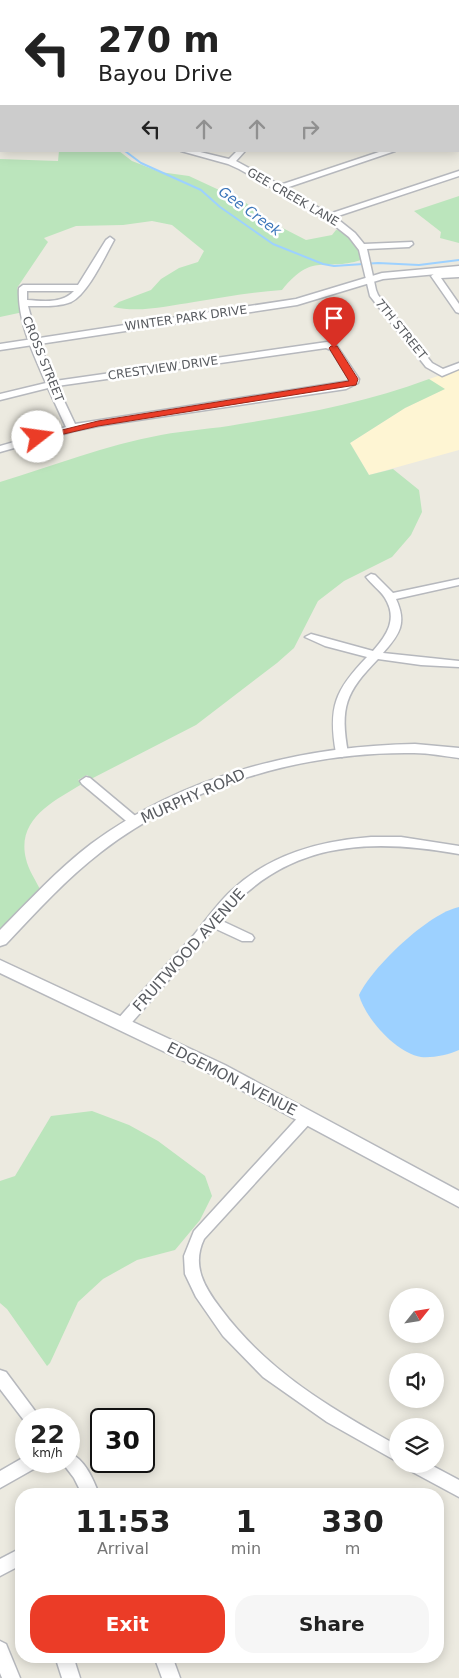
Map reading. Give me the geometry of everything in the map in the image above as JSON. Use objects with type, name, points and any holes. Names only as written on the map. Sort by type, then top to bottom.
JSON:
[{"type":"street","name":"GEE CREEK LANE","points":[[190,152],[231,162],[347,229],[361,247],[367,264],[369,279]]},
{"type":"street","points":[[231,162],[240,152]]},
{"type":"street","points":[[278,188],[389,152]]},
{"type":"street","points":[[328,217],[459,173]]},
{"type":"street","points":[[22,303],[70,299],[80,288],[110,240]]},
{"type":"street","points":[[361,247],[409,244]]},
{"type":"street","name":"WINTER PARK DRIVE","points":[[0,347],[34,340],[297,302],[369,279],[395,274],[459,269]]},
{"type":"street","points":[[459,274],[435,276],[459,310]]},
{"type":"street","name":"7TH STREET","points":[[369,279],[369,286],[374,296],[429,365],[442,373],[459,366]]},
{"type":"street","name":"CROSS STREET","points":[[72,428],[34,340],[20,296],[23,288],[80,288]]},
{"type":"street","name":"CRESTVIEW DRIVE","points":[[0,397],[52,384],[327,345],[334,348],[354,379],[353,383],[72,428]]},
{"type":"street","points":[[0,449],[72,428]]},
{"type":"street","points":[[342,753],[337,723],[342,700],[354,679],[392,638],[398,623],[391,597],[371,577]]},
{"type":"street","points":[[391,597],[459,582]]},
{"type":"street","points":[[310,636],[338,647],[374,656],[459,664]]},
{"type":"street","name":"MURPHY ROAD","points":[[0,940],[62,877],[96,848],[135,822],[180,800],[248,771],[342,753],[395,749],[441,750],[459,753]]},
{"type":"street","points":[[86,781],[135,822]]},
{"type":"street","name":"FRUITWOOD AVENUE","points":[[122,1024],[238,892],[279,865],[305,852],[357,841],[392,840],[459,850]]},
{"type":"street","points":[[212,922],[247,938]]},
{"type":"street","name":"EDGEMON AVENUE","points":[[0,966],[219,1070],[459,1200]]},
{"type":"street","points":[[307,1117],[199,1235],[191,1247],[190,1264],[198,1288],[234,1338],[256,1360],[286,1384],[352,1429],[389,1450]]},
{"type":"street","points":[[0,1377],[24,1408]]},
{"type":"street","points":[[0,1480],[15,1471]]},
{"type":"street","points":[[80,1473],[88,1488]]},
{"type":"street","points":[[430,1473],[459,1489]]},
{"type":"street","points":[[0,1568],[15,1559]]},
{"type":"street","points":[[0,1650],[11,1678]]},
{"type":"street","points":[[66,1663],[71,1678]]},
{"type":"street","points":[[166,1663],[171,1678]]},
{"type":"shaded area","points":[[459,369],[459,450],[369,475],[350,443],[405,408],[444,389],[429,379]]},
{"type":"green space","points":[[59,152],[120,152],[132,161],[160,172],[189,176],[237,196],[269,221],[306,240],[332,235],[336,230],[345,231],[357,247],[361,260],[311,267],[293,278],[282,290],[154,308],[123,309],[113,307],[119,302],[151,290],[161,279],[179,268],[198,262],[204,251],[172,225],[152,221],[123,225],[76,226],[44,238],[48,242],[17,288],[28,311],[0,317],[0,159],[58,161]]},
{"type":"green space","points":[[459,196],[459,243],[440,238],[441,232],[414,211]]},
{"type":"green space","points":[[429,379],[445,389],[405,408],[350,443],[369,475],[393,469],[419,490],[422,512],[411,535],[392,557],[344,581],[318,601],[294,648],[196,725],[91,779],[87,775],[78,780],[82,784],[60,797],[40,813],[32,822],[24,845],[27,863],[41,891],[0,929],[0,482],[140,439],[171,433],[230,426],[312,411],[359,401]]},
{"type":"green space","points":[[92,1111],[129,1125],[158,1141],[205,1176],[212,1196],[200,1220],[175,1250],[137,1260],[103,1279],[78,1302],[47,1366],[7,1309],[0,1303],[0,1181],[15,1176],[51,1116]]},
{"type":"water","points":[[459,907],[459,1050],[440,1056],[421,1057],[402,1049],[383,1033],[368,1014],[359,995],[366,983],[388,956],[433,919]]},
{"type":"waterway","name":"Gee Creek","points":[[126,152],[141,163],[201,190],[220,207],[273,244],[323,264],[334,266],[378,263],[419,265],[459,260]]},
{"type":"route","points":[[38,437],[98,423],[346,386],[353,383],[354,379],[334,348]]}]
